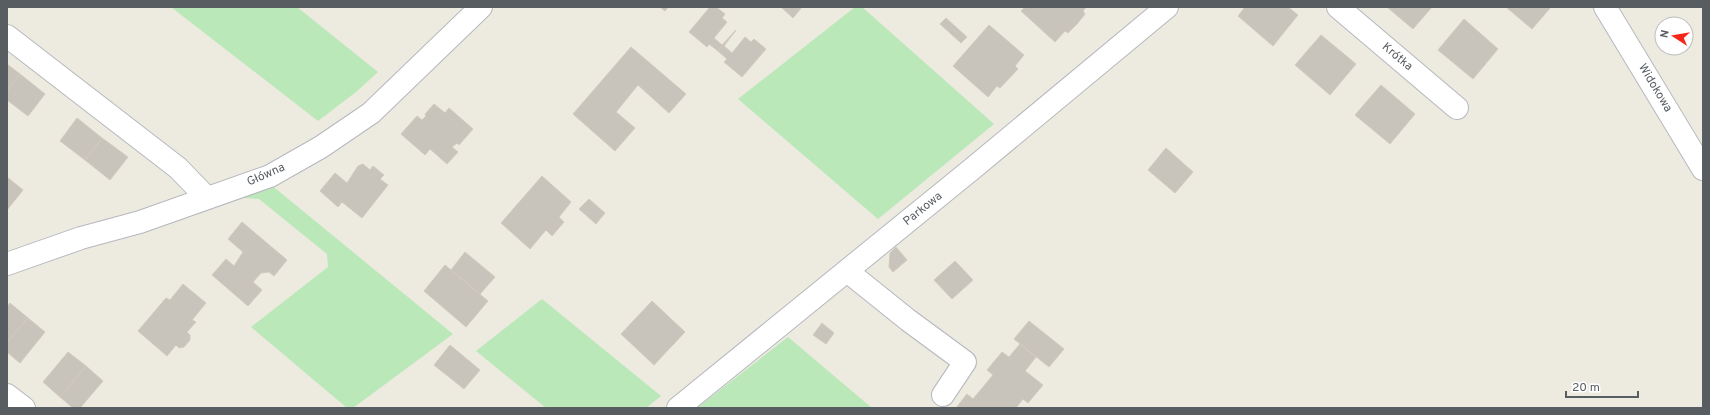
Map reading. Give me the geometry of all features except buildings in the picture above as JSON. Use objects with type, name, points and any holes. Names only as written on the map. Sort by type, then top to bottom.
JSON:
[{"type":"street","name":"Główna","points":[[7,264],[82,238],[140,222],[270,176],[371,113],[481,7]]},
{"type":"street","name":"Parkowa","points":[[678,408],[847,271],[1166,7]]},
{"type":"street","name":"Krótka","points":[[1338,7],[1457,108]]},
{"type":"street","name":"Widokowa","points":[[1605,7],[1703,169]]},
{"type":"street","points":[[7,36],[178,168],[207,198]]},
{"type":"street","points":[[847,271],[908,320],[965,362],[944,395]]},
{"type":"street","points":[[7,395],[24,408]]},
{"type":"green space","points":[[171,7],[297,7],[378,72],[356,92],[318,121]]},
{"type":"green space","points":[[855,7],[862,7],[994,124],[878,219],[738,99]]},
{"type":"green space","points":[[270,184],[453,334],[353,408],[347,408],[251,327],[328,267],[327,254],[259,199],[244,198]]},
{"type":"green space","points":[[542,299],[661,396],[646,408],[546,408],[476,351]]},
{"type":"green space","points":[[788,337],[872,408],[697,408]]}]
